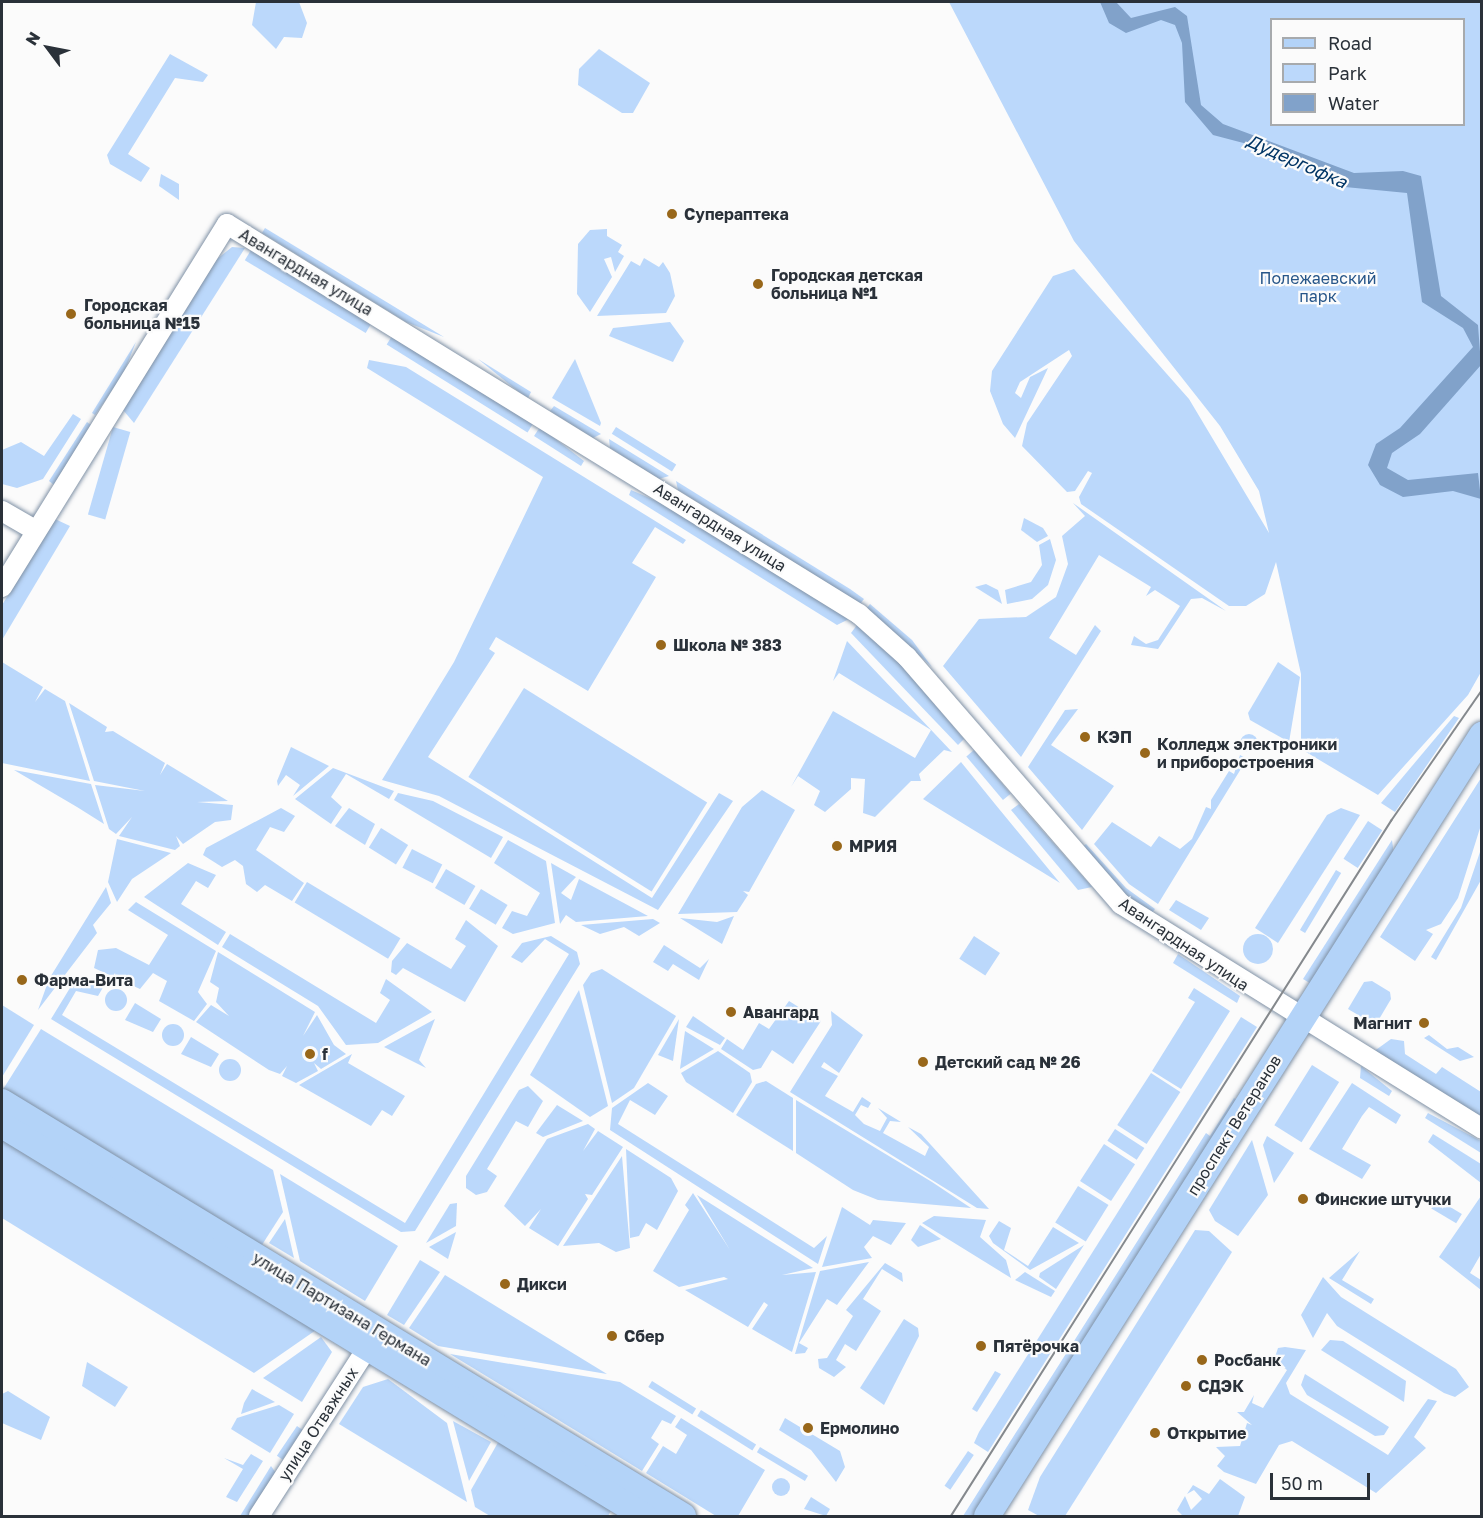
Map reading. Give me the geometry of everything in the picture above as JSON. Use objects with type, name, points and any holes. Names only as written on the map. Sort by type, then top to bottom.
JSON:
[{"type":"main road","name":"проспект Ветеранов","points":[[1005,1516],[1482,735]]},
{"type":"main road","name":"проспект Ветеранов","points":[[987,1516],[1307,1022],[1482,762]]},
{"type":"main road","name":"улица Партизана Германа","points":[[2,1102],[373,1339],[644,1516]]},
{"type":"main road","name":"улица Партизана Германа","points":[[2,1125],[683,1516]]},
{"type":"street","name":"Авангардная улица","points":[[36,531],[227,224],[859,614],[907,657],[1121,904],[1482,1129]]},
{"type":"street","points":[[2,511],[36,531],[2,587]]},
{"type":"street","name":"улица Отважных","points":[[259,1516],[373,1339]]},
{"type":"green space","points":[[256,2],[299,2],[307,23],[302,38],[284,37],[276,49],[252,25]]},
{"type":"green space","name":"Полежаевский парк","points":[[949,2],[1481,2],[1481,672],[1468,695],[1378,795],[1301,749],[1301,674],[1276,562],[1265,594],[1246,606],[1229,606],[1081,504],[1079,497],[1092,473],[1088,471],[1075,491],[1067,492],[1022,446],[1027,423],[1072,356],[1069,350],[1020,382],[1015,393],[1021,398],[1030,377],[1048,368],[1015,438],[1003,424],[990,391],[992,371],[1053,276],[1074,269],[1189,399],[1269,533],[1259,491],[1220,426],[1074,241]]},
{"type":"green space","points":[[599,49],[650,83],[633,113],[622,113],[578,85],[579,69]]},
{"type":"green space","points":[[170,54],[208,75],[203,82],[175,78],[128,154],[150,168],[141,182],[110,164],[107,155]]},
{"type":"green space","points":[[161,174],[179,184],[179,200],[159,186]]},
{"type":"green space","points":[[265,228],[444,337],[406,322],[262,233]]},
{"type":"green space","points":[[607,229],[607,236],[622,245],[618,252],[624,256],[615,272],[611,257],[604,259],[612,277],[590,312],[577,294],[578,244],[590,230]]},
{"type":"green space","points":[[232,247],[245,248],[134,423],[123,410],[217,259]]},
{"type":"green space","points":[[251,250],[372,323],[366,333],[245,260]]},
{"type":"green space","points":[[644,258],[659,267],[663,262],[670,273],[675,296],[666,313],[597,316],[631,261],[640,266]]},
{"type":"green space","points":[[670,322],[684,341],[673,362],[609,336],[613,328]]},
{"type":"green space","points":[[392,336],[533,424],[527,432],[387,344]]},
{"type":"green space","points":[[136,342],[123,375],[95,415],[92,413]]},
{"type":"green space","points":[[478,359],[531,392],[528,398],[519,392]]},
{"type":"green space","points":[[575,359],[601,423],[600,426],[552,398]]},
{"type":"green space","points":[[369,360],[406,367],[686,540],[683,544],[655,527],[632,563],[656,577],[588,691],[496,637],[489,649],[495,653],[428,757],[652,898],[719,793],[733,801],[658,910],[439,796],[382,780],[454,662],[543,477],[367,368]]},
{"type":"green space","points":[[554,406],[601,434],[593,438],[550,411]]},
{"type":"green space","points":[[73,414],[81,419],[43,479],[17,488],[2,484],[2,450],[21,442],[44,456]]},
{"type":"green space","points":[[87,422],[91,425],[54,485],[49,481]]},
{"type":"green space","points":[[113,427],[130,432],[105,519],[88,514]]},
{"type":"green space","points":[[540,427],[584,461],[581,466],[534,436]]},
{"type":"green space","points":[[616,427],[676,465],[672,471],[612,434]]},
{"type":"green space","points":[[609,439],[669,476],[659,479],[610,448]]},
{"type":"green space","points":[[676,481],[864,599],[860,604],[678,490]]},
{"type":"green space","points":[[631,490],[668,506],[849,619],[837,625],[629,495]]},
{"type":"green space","points":[[1073,503],[1226,611],[1202,598],[1191,599],[1158,649],[1131,645],[1134,636],[1146,644],[1158,640],[1180,606],[1155,590],[1146,596],[1151,587],[1099,555],[1049,638],[1076,655],[1095,625],[1101,631],[1021,757],[943,666],[979,619],[1026,617],[1056,597],[1068,564],[1062,536],[1085,516]]},
{"type":"green space","points":[[1024,518],[1043,528],[1048,536],[1037,542],[1021,530]]},
{"type":"green space","points":[[55,519],[70,526],[2,640],[2,605]]},
{"type":"green space","points":[[1050,539],[1056,560],[1048,585],[1032,599],[1007,604],[1005,590],[1031,582],[1042,565],[1039,545]]},
{"type":"green space","points":[[986,584],[998,590],[1002,604],[975,587]]},
{"type":"green space","points":[[870,604],[912,640],[932,667],[867,608]]},
{"type":"green space","points":[[857,625],[900,663],[964,739],[958,745],[851,633]]},
{"type":"green space","points":[[847,641],[952,752],[944,750],[919,774],[921,781],[911,781],[875,817],[863,813],[865,779],[851,778],[851,789],[825,812],[814,805],[820,791],[798,776],[791,787],[833,711],[915,758],[931,730],[839,673],[833,681]]},
{"type":"green space","points":[[2,662],[43,687],[35,702],[45,689],[65,701],[90,781],[2,763]]},
{"type":"green space","points":[[1278,662],[1300,677],[1289,742],[1250,720],[1248,713]]},
{"type":"green space","points":[[524,688],[707,802],[652,892],[468,777]]},
{"type":"green space","points":[[69,703],[107,727],[105,732],[113,731],[165,763],[160,775],[167,764],[228,801],[197,802],[233,805],[231,820],[215,822],[183,844],[176,836],[180,846],[175,850],[119,836],[132,817],[116,834],[109,829],[95,785],[145,791],[94,781]]},
{"type":"green space","points":[[1078,709],[1051,745],[1114,786],[1082,830],[1028,767],[1065,710]]},
{"type":"green space","points":[[1454,716],[1459,718],[1395,812],[1381,803]]},
{"type":"green space","points":[[1245,734],[1253,734],[1258,739],[1256,750],[1245,752],[1240,747],[1240,739]]},
{"type":"green space","points":[[291,747],[329,766],[293,796],[300,785],[286,775],[278,786],[277,781]]},
{"type":"green space","points":[[974,750],[1011,794],[1003,800],[966,756]]},
{"type":"green space","points":[[1240,755],[1247,759],[1158,904],[1129,884],[1094,844],[1112,822],[1151,847],[1159,836],[1180,849],[1192,839],[1206,807],[1211,809],[1211,800],[1229,771],[1234,774]]},
{"type":"green space","points":[[961,762],[995,804],[1060,883],[923,799]]},
{"type":"green space","points":[[333,768],[394,791],[389,799],[346,774],[331,797],[342,807],[331,824],[295,799]]},
{"type":"green space","points":[[14,770],[91,784],[104,824],[77,807]]},
{"type":"green space","points":[[1481,778],[1481,825],[1458,898],[1441,924],[1426,930],[1433,934],[1415,961],[1380,937]]},
{"type":"green space","points":[[762,790],[795,810],[749,892],[743,891],[748,895],[737,912],[678,914],[742,807]]},
{"type":"green space","points":[[398,793],[433,801],[503,837],[491,858],[394,800]]},
{"type":"green space","points":[[1019,804],[1092,887],[1078,890],[1011,810]]},
{"type":"green space","points":[[281,808],[295,816],[284,832],[270,827],[256,850],[304,883],[292,901],[265,885],[257,892],[246,884],[243,866],[235,860],[222,867],[203,855],[206,848]]},
{"type":"green space","points":[[349,808],[375,824],[365,845],[335,826]]},
{"type":"green space","points":[[1341,808],[1360,815],[1278,943],[1255,928],[1327,815]]},
{"type":"green space","points":[[1368,821],[1382,830],[1358,868],[1343,859]]},
{"type":"green space","points":[[381,828],[408,845],[396,864],[369,848]]},
{"type":"green space","points":[[117,839],[171,853],[132,879],[117,902],[108,882]]},
{"type":"green space","points":[[508,840],[546,861],[555,923],[513,934],[502,928],[512,911],[527,916],[540,893],[494,863]]},
{"type":"green space","points":[[1392,840],[1394,855],[1313,985],[1303,979]]},
{"type":"green space","points":[[1086,844],[1126,888],[1155,909],[1152,913],[1117,888],[1082,847]]},
{"type":"green space","points":[[412,849],[442,864],[433,883],[402,868]]},
{"type":"green space","points":[[1481,849],[1481,880],[1436,960],[1431,957],[1461,908]]},
{"type":"green space","points":[[188,863],[216,875],[208,888],[196,881],[181,904],[226,932],[218,945],[144,897]]},
{"type":"green space","points":[[551,863],[576,877],[561,893],[571,900],[579,879],[648,916],[576,922],[566,915],[560,924]]},
{"type":"green space","points":[[446,869],[475,886],[464,905],[435,888]]},
{"type":"green space","points":[[1336,870],[1341,873],[1305,933],[1300,930]]},
{"type":"green space","points":[[307,882],[400,938],[388,959],[295,903]]},
{"type":"green space","points":[[106,887],[111,903],[93,925],[97,933],[38,1010],[49,979]]},
{"type":"green space","points":[[481,889],[508,905],[496,925],[469,909]]},
{"type":"green space","points":[[1176,900],[1209,918],[1201,930],[1169,910]]},
{"type":"green space","points":[[136,902],[216,951],[198,992],[207,1004],[194,1021],[159,1001],[167,981],[153,973],[140,989],[94,968],[98,950],[116,948],[149,965],[168,935],[128,910]]},
{"type":"green space","points":[[734,916],[722,944],[680,918],[717,922]]},
{"type":"green space","points":[[653,919],[660,923],[639,936],[624,927],[600,934],[581,925]]},
{"type":"green space","points":[[466,920],[498,946],[465,1002],[403,968],[396,975],[391,972],[392,961],[407,943],[451,969],[466,946],[455,939]]},
{"type":"green space","points":[[230,934],[376,1023],[390,1000],[380,993],[386,979],[432,1012],[378,1043],[346,1045],[318,1006],[222,947]]},
{"type":"green space","points":[[1258,934],[1264,935],[1272,943],[1272,955],[1264,963],[1258,964],[1252,963],[1244,955],[1243,949],[1244,943],[1252,935]]},
{"type":"green space","points":[[551,936],[577,952],[580,964],[415,1231],[401,1232],[51,1019],[73,983],[96,978],[105,984],[98,996],[76,991],[62,1015],[405,1223],[569,954],[545,939],[522,963],[511,957],[522,943]]},
{"type":"green space","points":[[974,936],[1000,953],[985,976],[959,959]]},
{"type":"green space","points":[[664,945],[700,968],[709,959],[699,980],[673,964],[668,971],[653,962]]},
{"type":"green space","points":[[218,952],[315,1012],[303,1036],[317,1015],[334,1045],[346,1054],[321,1069],[314,1063],[318,1071],[296,1083],[282,1076],[287,1066],[280,1074],[269,1070],[196,1022],[211,1005],[229,1016],[216,1002],[219,988],[210,982]]},
{"type":"green space","points":[[1178,954],[1240,996],[1237,1003],[1173,963]]},
{"type":"green space","points":[[602,969],[676,1016],[634,1088],[612,1103],[583,985],[591,973]]},
{"type":"green space","points":[[1372,981],[1390,992],[1391,999],[1378,1021],[1370,1022],[1348,1009],[1364,982]]},
{"type":"green space","points":[[1194,988],[1230,1011],[1181,1089],[1152,1071],[1195,1002],[1188,998]]},
{"type":"green space","points":[[116,989],[124,992],[127,1000],[124,1008],[116,1011],[108,1008],[105,1000],[108,992]]},
{"type":"green space","points":[[579,990],[608,1106],[590,1117],[530,1075]]},
{"type":"green space","points":[[789,1001],[821,1021],[793,1064],[772,1050],[761,1068],[753,1070],[721,1049],[727,1039],[743,1050],[759,1023],[769,1029]]},
{"type":"green space","points":[[135,1003],[161,1019],[153,1032],[125,1020]]},
{"type":"green space","points":[[2,1005],[34,1025],[2,1077]]},
{"type":"green space","points":[[831,1011],[863,1035],[839,1073],[824,1062],[821,1067],[838,1076],[825,1096],[853,1112],[862,1097],[871,1103],[868,1108],[861,1105],[855,1115],[864,1124],[880,1131],[887,1118],[878,1108],[901,1122],[890,1121],[883,1133],[925,1156],[929,1147],[908,1127],[921,1134],[989,1209],[977,1208],[790,1092],[832,1025]]},
{"type":"green space","points":[[693,1016],[725,1038],[720,1045],[686,1027]]},
{"type":"green space","points":[[1241,1017],[1257,1027],[988,1452],[974,1443],[979,1432]]},
{"type":"green space","points":[[435,1019],[419,1060],[426,1068],[384,1047]]},
{"type":"green space","points":[[679,1019],[673,1061],[658,1055]]},
{"type":"green space","points":[[173,1024],[181,1027],[184,1035],[181,1043],[173,1046],[165,1043],[162,1035],[165,1027]]},
{"type":"green space","points":[[41,1029],[273,1170],[283,1212],[260,1248],[2,1091]]},
{"type":"green space","points":[[685,1031],[714,1049],[680,1069]]},
{"type":"green space","points":[[1429,1035],[1447,1049],[1458,1047],[1474,1057],[1460,1061],[1424,1038]]},
{"type":"green space","points":[[191,1037],[219,1054],[211,1067],[181,1054]]},
{"type":"green space","points":[[1391,1039],[1404,1041],[1405,1054],[1436,1074],[1442,1067],[1481,1092],[1481,1119],[1373,1052]]},
{"type":"green space","points":[[718,1051],[750,1073],[752,1082],[733,1113],[686,1082],[681,1073]]},
{"type":"green space","points":[[352,1054],[348,1063],[405,1096],[392,1116],[382,1110],[371,1126],[299,1085]]},
{"type":"green space","points":[[230,1059],[238,1062],[241,1070],[238,1078],[230,1081],[222,1078],[219,1070],[222,1062]]},
{"type":"green space","points":[[1312,1065],[1339,1082],[1302,1142],[1274,1125]]},
{"type":"green space","points":[[1361,1066],[1392,1091],[1389,1096],[1360,1078]]},
{"type":"green space","points":[[1151,1073],[1180,1092],[1147,1144],[1117,1125]]},
{"type":"green space","points":[[766,1081],[793,1098],[793,1151],[736,1115],[756,1084]]},
{"type":"green space","points":[[648,1083],[668,1096],[655,1115],[630,1100],[618,1124],[814,1248],[827,1236],[818,1264],[610,1130],[612,1108]]},
{"type":"green space","points":[[1352,1083],[1401,1115],[1396,1124],[1369,1107],[1362,1116],[1342,1149],[1371,1165],[1362,1179],[1309,1149]]},
{"type":"green space","points":[[528,1086],[543,1101],[528,1127],[516,1121],[487,1169],[497,1176],[487,1192],[476,1195],[466,1188],[466,1176],[519,1090]]},
{"type":"green space","points":[[1234,1098],[1239,1101],[977,1516],[963,1516],[1206,1133],[1210,1136]]},
{"type":"green space","points":[[796,1100],[971,1208],[878,1200],[853,1190],[796,1153]]},
{"type":"green space","points":[[557,1105],[583,1121],[543,1137],[536,1133]]},
{"type":"green space","points":[[1428,1113],[1481,1141],[1481,1153],[1425,1118]]},
{"type":"green space","points":[[588,1124],[595,1129],[583,1151],[598,1131],[623,1147],[592,1195],[585,1194],[588,1199],[558,1246],[529,1228],[541,1209],[525,1226],[504,1206],[547,1139]]},
{"type":"green space","points":[[1115,1129],[1144,1148],[1137,1160],[1107,1141]]},
{"type":"green space","points":[[1433,1134],[1481,1164],[1481,1183],[1428,1142]]},
{"type":"green space","points":[[2,1135],[319,1328],[254,1373],[2,1218]]},
{"type":"green space","points":[[1267,1136],[1294,1153],[1274,1183],[1263,1145]]},
{"type":"green space","points":[[1252,1140],[1268,1195],[1238,1236],[1215,1221],[1209,1210]]},
{"type":"green space","points":[[1104,1144],[1135,1164],[1111,1201],[1080,1181]]},
{"type":"green space","points":[[626,1149],[671,1178],[678,1191],[657,1230],[646,1223],[639,1236],[630,1238]]},
{"type":"green space","points":[[622,1156],[630,1248],[616,1252],[599,1243],[563,1246]]},
{"type":"green space","points":[[280,1174],[398,1246],[365,1301],[300,1261]]},
{"type":"green space","points":[[1078,1186],[1109,1205],[1086,1242],[1055,1222]]},
{"type":"green space","points":[[693,1193],[730,1250],[697,1195],[813,1268],[782,1275],[816,1272],[792,1352],[752,1329],[768,1305],[764,1302],[748,1327],[685,1290],[728,1279],[724,1277],[679,1287],[653,1271],[689,1210],[685,1205]]},
{"type":"green space","points":[[1481,1196],[1481,1254],[1470,1273],[1481,1280],[1481,1290],[1439,1257]]},
{"type":"green space","points":[[1437,1199],[1462,1214],[1456,1223],[1431,1208]]},
{"type":"green space","points":[[457,1203],[456,1226],[426,1243],[450,1204]]},
{"type":"green space","points":[[842,1207],[870,1225],[873,1220],[906,1223],[891,1245],[873,1236],[864,1247],[872,1258],[822,1267]]},
{"type":"green space","points":[[934,1216],[986,1220],[980,1237],[1006,1260],[1011,1278],[922,1223]]},
{"type":"green space","points":[[285,1219],[294,1258],[269,1243]]},
{"type":"green space","points":[[999,1221],[1011,1228],[1004,1250],[1028,1266],[1053,1227],[1079,1243],[1030,1270],[993,1243],[989,1236]]},
{"type":"green space","points":[[920,1225],[941,1239],[918,1247],[911,1240]]},
{"type":"green space","points":[[1195,1230],[1209,1231],[1232,1252],[1065,1516],[1039,1516],[1028,1510],[1040,1477]]},
{"type":"green space","points":[[456,1232],[448,1259],[429,1247]]},
{"type":"green space","points":[[1084,1245],[1056,1289],[1039,1277],[1040,1273]]},
{"type":"green space","points":[[1360,1251],[1342,1280],[1374,1299],[1371,1304],[1329,1278]]},
{"type":"green space","points":[[420,1260],[440,1272],[404,1325],[387,1315]]},
{"type":"green space","points":[[869,1262],[837,1305],[827,1299],[799,1343],[808,1348],[805,1353],[795,1354],[820,1271]]},
{"type":"green space","points":[[885,1263],[902,1273],[903,1282],[882,1269],[863,1299],[881,1311],[856,1351],[845,1344],[836,1360],[846,1367],[834,1377],[819,1368],[818,1359],[827,1358],[853,1316],[846,1310]]},
{"type":"green space","points":[[1025,1272],[1055,1291],[1051,1297],[1015,1280]]},
{"type":"green space","points":[[445,1275],[607,1374],[438,1346],[409,1328]]},
{"type":"green space","points":[[1323,1277],[1341,1297],[1456,1369],[1469,1387],[1455,1397],[1444,1393],[1337,1326],[1327,1313],[1313,1338],[1301,1315]]},
{"type":"green space","points":[[904,1319],[918,1328],[919,1336],[884,1405],[860,1388]]},
{"type":"green space","points":[[321,1337],[332,1352],[302,1402],[263,1378]]},
{"type":"green space","points":[[1330,1340],[1343,1341],[1406,1381],[1404,1402],[1321,1350]]},
{"type":"green space","points":[[1278,1348],[1306,1350],[1286,1383],[1290,1394],[1388,1455],[1428,1399],[1437,1401],[1414,1437],[1426,1448],[1376,1493],[1292,1441],[1279,1445],[1256,1484],[1224,1472],[1217,1466],[1225,1456],[1216,1447],[1240,1446],[1247,1423],[1252,1425],[1237,1412],[1244,1412],[1254,1395],[1252,1403],[1263,1408],[1287,1370],[1277,1363],[1271,1369]]},
{"type":"green space","points":[[450,1354],[620,1382],[676,1416],[671,1424],[662,1420],[651,1438],[659,1444],[642,1471]]},
{"type":"green space","points":[[87,1362],[128,1387],[115,1407],[82,1386]]},
{"type":"green space","points":[[995,1371],[1001,1374],[977,1412],[972,1409]]},
{"type":"green space","points":[[1305,1374],[1389,1427],[1384,1435],[1375,1436],[1307,1395],[1301,1385]]},
{"type":"green space","points":[[388,1379],[447,1423],[467,1502],[339,1424],[363,1387]]},
{"type":"green space","points":[[652,1381],[696,1409],[692,1414],[648,1387]]},
{"type":"green space","points":[[252,1389],[275,1402],[241,1414],[244,1403]]},
{"type":"green space","points":[[8,1391],[50,1417],[41,1440],[2,1423],[2,1394]]},
{"type":"green space","points":[[279,1405],[294,1414],[270,1453],[231,1429],[237,1418]]},
{"type":"green space","points":[[701,1410],[756,1444],[752,1450],[697,1416]]},
{"type":"green space","points":[[681,1418],[765,1470],[738,1516],[716,1516],[646,1473],[663,1446],[676,1454],[687,1435],[675,1427]]},
{"type":"green space","points":[[785,1418],[840,1451],[845,1467],[836,1482],[811,1450],[779,1430]]},
{"type":"green space","points":[[453,1421],[491,1442],[469,1481],[454,1425]]},
{"type":"green space","points":[[297,1426],[303,1430],[283,1460],[277,1456]]},
{"type":"green space","points":[[500,1439],[613,1507],[608,1516],[490,1516],[475,1507],[471,1490]]},
{"type":"green space","points":[[760,1447],[808,1476],[805,1481],[757,1452]]},
{"type":"green space","points":[[968,1451],[974,1455],[950,1490],[945,1486]]},
{"type":"green space","points":[[251,1454],[263,1461],[237,1502],[226,1497],[243,1469],[224,1458],[243,1465]]},
{"type":"green space","points":[[271,1466],[276,1473],[249,1516],[240,1516]]},
{"type":"green space","points":[[781,1478],[787,1481],[790,1487],[787,1493],[781,1496],[775,1493],[772,1487],[775,1481]]},
{"type":"green space","points":[[1220,1479],[1245,1497],[1238,1516],[1183,1516],[1177,1510],[1185,1496],[1191,1510],[1202,1499],[1194,1490],[1187,1494],[1193,1485],[1209,1494]]},
{"type":"green space","points":[[811,1497],[830,1509],[826,1516],[804,1509]]},
{"type":"water","name":"Дудергофка","points":[[1100,2],[1116,2],[1131,18],[1175,7],[1187,16],[1201,105],[1223,124],[1354,173],[1403,171],[1421,176],[1441,296],[1478,325],[1481,365],[1420,434],[1392,453],[1387,468],[1408,480],[1478,473],[1481,499],[1453,491],[1403,497],[1380,485],[1368,465],[1376,444],[1400,428],[1473,347],[1463,328],[1422,302],[1407,193],[1345,187],[1281,153],[1213,135],[1185,102],[1182,43],[1175,25],[1161,20],[1126,33],[1109,23]]},
{"type":"tram line","points":[[951,1516],[1391,821],[1482,690]]},
{"type":"place","name":"Супераптека","points":[[672,214]]},
{"type":"place","name":"Городская детская больница №1","points":[[758,284]]},
{"type":"place","name":"Городская больница №15","points":[[71,314]]},
{"type":"place","name":"Школа № 383","points":[[661,645]]},
{"type":"place","name":"КЭП","points":[[1085,737]]},
{"type":"place","name":"Колледж электроники и приборостроения","points":[[1145,753]]},
{"type":"place","name":"МРИЯ","points":[[837,846]]},
{"type":"place","name":"Фарма-Вита","points":[[22,980]]},
{"type":"place","name":"Авангард","points":[[731,1012]]},
{"type":"place","name":"Магнит","points":[[1424,1023]]},
{"type":"place","name":"f","points":[[310,1054]]},
{"type":"place","name":"Детский сад № 26","points":[[923,1062]]},
{"type":"place","name":"Финские штучки","points":[[1303,1199]]},
{"type":"place","name":"Дикси","points":[[505,1284]]},
{"type":"place","name":"Сбер","points":[[612,1336]]},
{"type":"place","name":"Пятёрочка","points":[[981,1346]]},
{"type":"place","name":"Росбанк","points":[[1202,1360]]},
{"type":"place","name":"СДЭК","points":[[1186,1386]]},
{"type":"place","name":"Ермолино","points":[[808,1428]]},
{"type":"place","name":"Открытие","points":[[1155,1433]]}]
